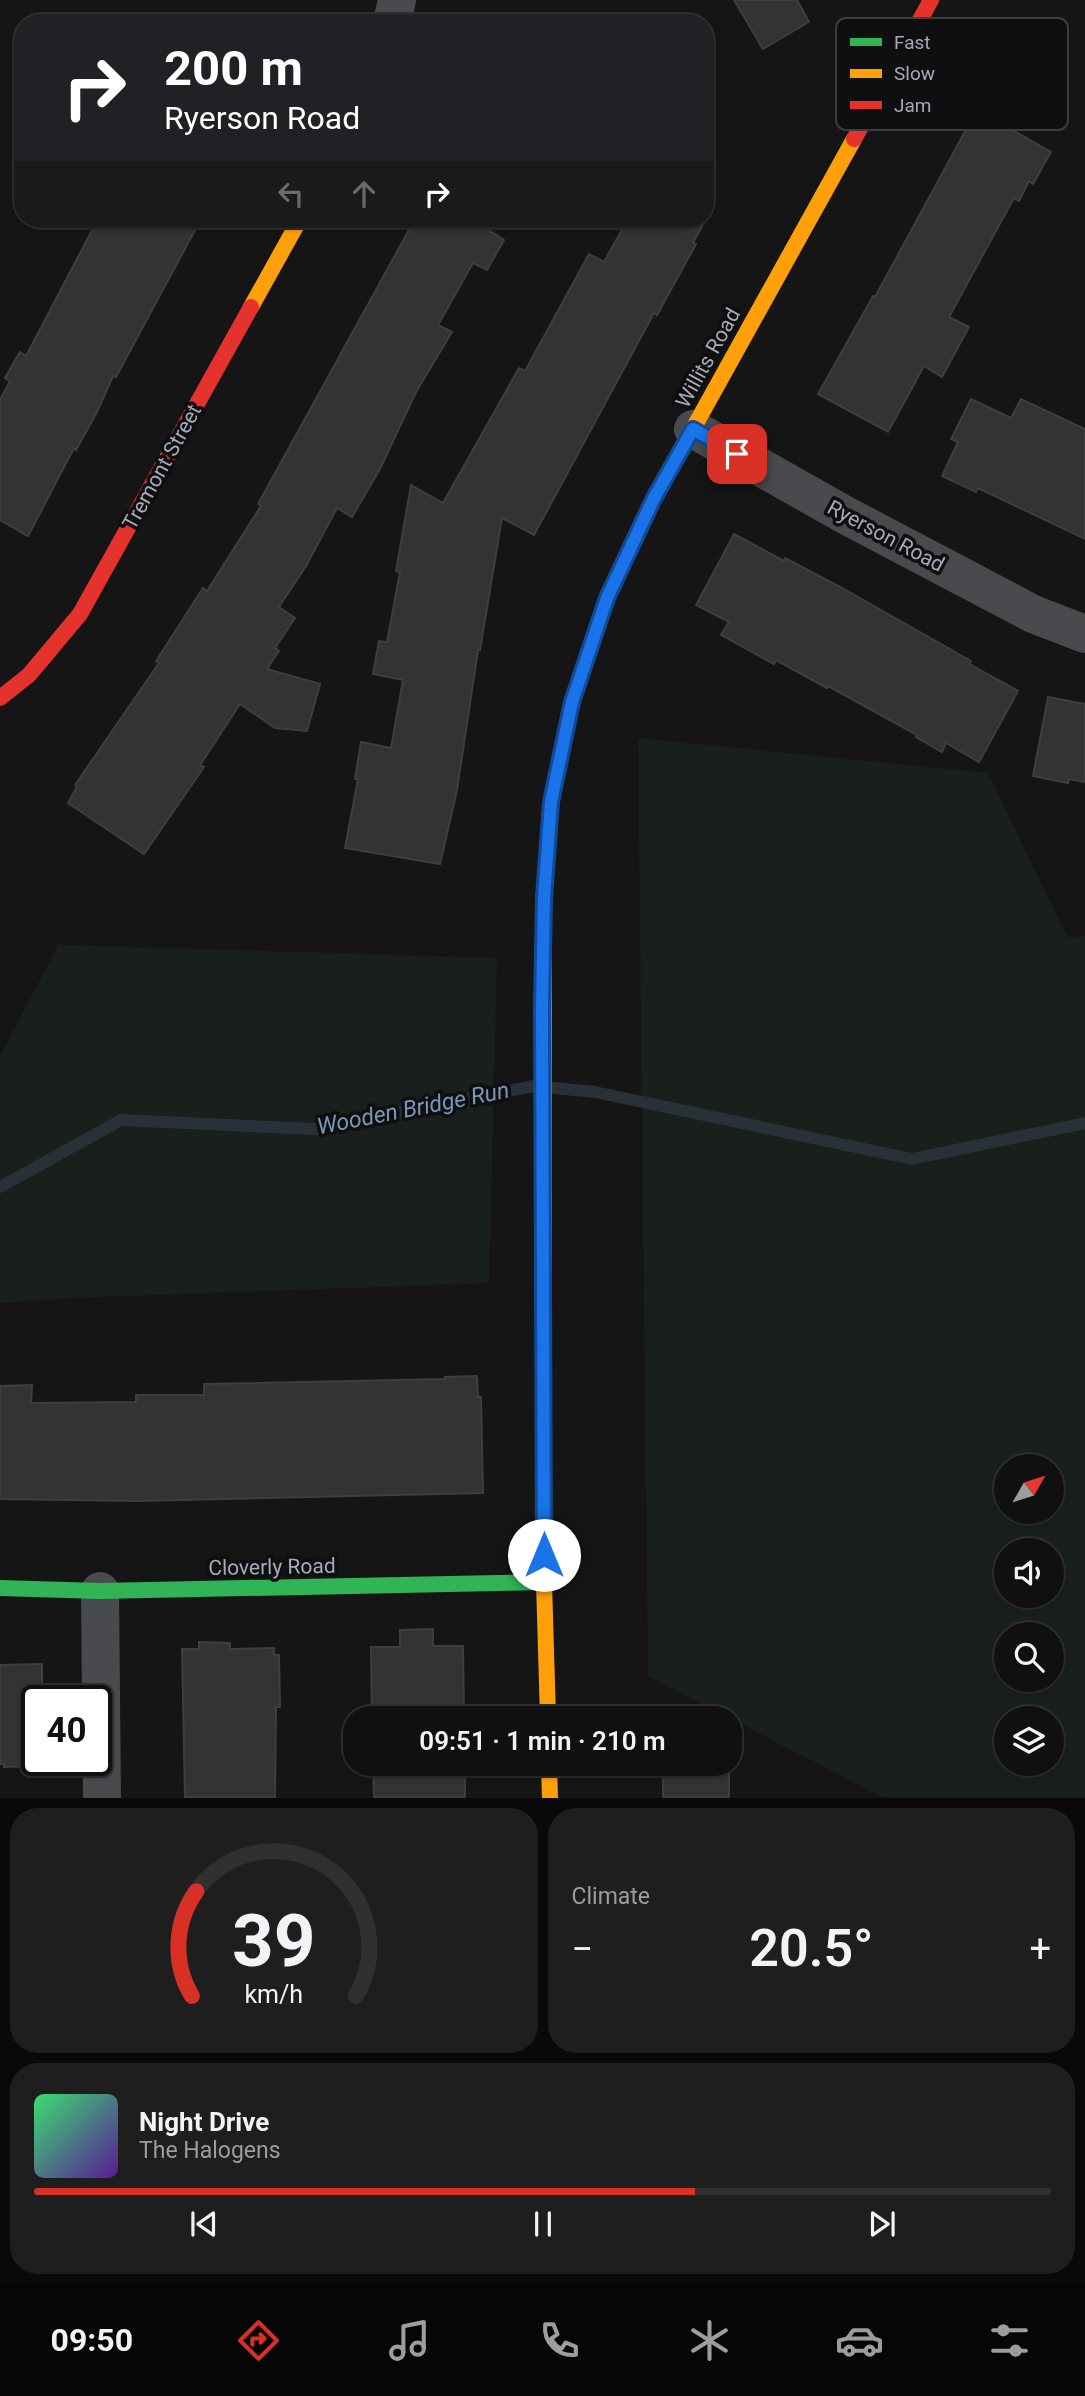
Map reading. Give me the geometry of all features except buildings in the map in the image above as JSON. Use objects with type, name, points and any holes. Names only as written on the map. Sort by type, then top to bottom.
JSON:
[{"type":"street","name":"Willits Road","points":[[921,18],[931,0]]},
{"type":"street","name":"Willits Road","points":[[548,1706],[544,1582],[544,897],[551,802],[572,702],[607,598],[653,500],[859,130]]},
{"type":"street","name":"Tremont Street","points":[[0,698],[29,675],[80,614],[295,228]]},
{"type":"street","name":"Ryerson Road","points":[[693,429],[847,516],[1033,614],[1085,634]]},
{"type":"street","name":"Cloverly Road","points":[[0,1588],[100,1591],[544,1582]]},
{"type":"street","points":[[100,1591],[102,1797]]},
{"type":"street","points":[[549,1776],[550,1797]]},
{"type":"shaded area","points":[[638,738],[988,773],[1067,937],[1085,936],[1085,1797],[882,1797],[742,1725],[742,1706],[706,1706],[648,1676]]},
{"type":"shaded area","points":[[58,945],[497,958],[489,1283],[68,1298],[0,1303],[0,1057]]},
{"type":"waterway","name":"Wooden Bridge Run","points":[[0,1187],[121,1120],[314,1129],[534,1086],[595,1092],[912,1159],[1085,1123]]},
{"type":"traffic: fast","points":[[544,1193],[544,897],[551,802],[572,702],[607,598],[631,548]]},
{"type":"traffic: fast","points":[[0,1588],[100,1591],[544,1582]]},
{"type":"traffic: slow","points":[[631,548],[653,501],[854,139]]},
{"type":"traffic: slow","points":[[251,307],[295,228]]},
{"type":"traffic: slow","points":[[544,1193],[544,1582],[548,1706]]},
{"type":"traffic: slow","points":[[549,1776],[550,1798]]},
{"type":"traffic: jam","points":[[921,18],[931,0]]},
{"type":"traffic: jam","points":[[854,139],[859,130]]},
{"type":"traffic: jam","points":[[0,698],[29,675],[80,614],[251,307]]},
{"type":"route","points":[[544,1555],[542,1008],[544,897],[551,802],[572,702],[607,598],[653,500],[693,429],[737,454]]}]
